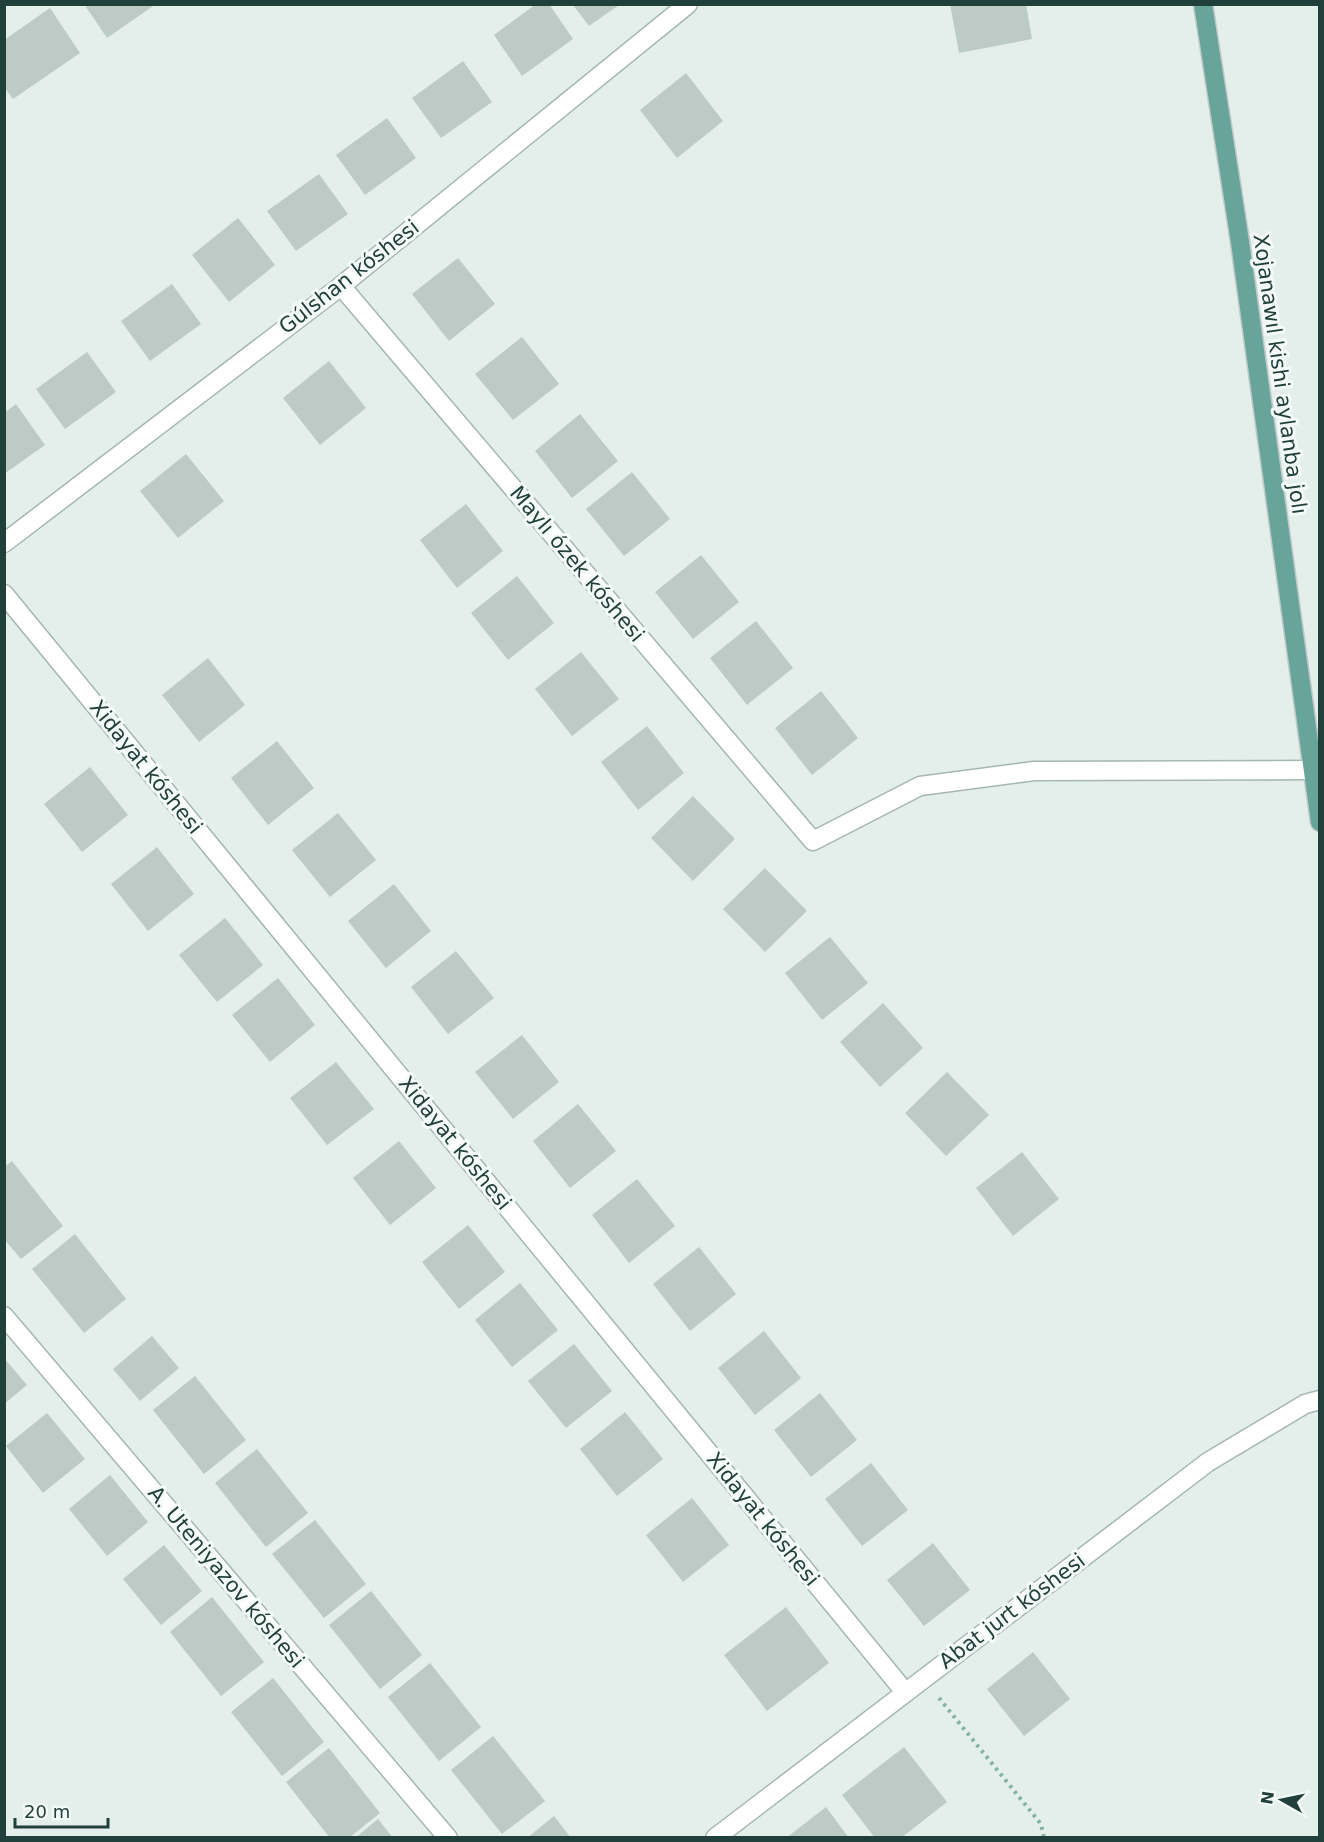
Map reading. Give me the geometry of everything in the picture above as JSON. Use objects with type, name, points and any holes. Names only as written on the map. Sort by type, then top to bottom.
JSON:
[{"type":"main road","name":"Xojanawıl kishi aylanba jolı","points":[[1203,4],[1240,242],[1320,822]]},
{"type":"street","name":"Gúlshan kóshesi","points":[[4,543],[341,286],[688,4]]},
{"type":"street","name":"Maylı ózek kóshesi","points":[[341,286],[813,842],[920,786],[1034,771],[1312,770]]},
{"type":"street","name":"Xidayat kóshesi","points":[[4,594],[905,1692]]},
{"type":"street","name":"A. Uteniyazov kóshesi","points":[[4,1316],[448,1838]]},
{"type":"street","name":"Abat jurt kóshesi","points":[[715,1838],[1208,1462],[1305,1404],[1320,1400]]},
{"type":"path","points":[[923,1678],[1041,1824],[1044,1838]]},
{"type":"building","points":[[84,4],[156,4],[107,38]]},
{"type":"building","points":[[536,4],[549,4],[573,39],[522,76],[494,35]]},
{"type":"building","points":[[950,4],[1026,4],[1032,39],[959,53]]},
{"type":"building","points":[[573,5],[619,5],[589,26]]},
{"type":"building","points":[[50,8],[80,53],[13,99],[4,87],[4,40]]},
{"type":"building","points":[[463,61],[492,102],[441,138],[412,98]]},
{"type":"building","points":[[686,73],[723,121],[677,158],[640,110]]},
{"type":"building","points":[[387,118],[416,158],[365,195],[336,155]]},
{"type":"building","points":[[319,174],[348,214],[296,251],[267,211]]},
{"type":"building","points":[[238,218],[275,265],[229,302],[192,255]]},
{"type":"building","points":[[458,258],[495,304],[449,341],[412,294]]},
{"type":"building","points":[[172,284],[201,324],[150,361],[121,321]]},
{"type":"building","points":[[522,337],[559,384],[513,420],[475,374]]},
{"type":"building","points":[[87,352],[116,392],[65,429],[36,389]]},
{"type":"building","points":[[329,361],[366,408],[320,445],[283,398]]},
{"type":"building","points":[[16,404],[45,445],[4,474],[4,413]]},
{"type":"building","points":[[580,414],[618,461],[572,498],[535,451]]},
{"type":"building","points":[[186,454],[224,501],[178,538],[140,491]]},
{"type":"building","points":[[632,472],[670,519],[624,556],[586,509]]},
{"type":"building","points":[[466,504],[503,551],[457,588],[420,540]]},
{"type":"building","points":[[701,555],[739,602],[693,639],[655,592]]},
{"type":"building","points":[[517,576],[554,623],[508,660],[471,613]]},
{"type":"building","points":[[756,621],[793,668],[747,705],[710,658]]},
{"type":"building","points":[[581,652],[619,699],[572,736],[535,689]]},
{"type":"building","points":[[208,658],[245,705],[199,742],[162,695]]},
{"type":"building","points":[[821,691],[858,738],[812,775],[775,728]]},
{"type":"building","points":[[647,726],[684,773],[638,810],[601,762]]},
{"type":"building","points":[[277,741],[314,788],[268,825],[231,778]]},
{"type":"building","points":[[90,767],[128,815],[82,852],[44,804]]},
{"type":"building","points":[[693,796],[735,839],[693,881],[651,838]]},
{"type":"building","points":[[338,813],[376,860],[330,897],[292,850]]},
{"type":"building","points":[[157,847],[194,894],[148,931],[111,884]]},
{"type":"building","points":[[765,868],[807,911],[765,952],[723,909]]},
{"type":"building","points":[[394,884],[431,931],[386,968],[348,921]]},
{"type":"building","points":[[225,918],[263,965],[217,1002],[179,955]]},
{"type":"building","points":[[830,937],[868,983],[822,1020],[785,973]]},
{"type":"building","points":[[456,951],[494,998],[448,1034],[411,987]]},
{"type":"building","points":[[278,978],[315,1025],[270,1062],[232,1015]]},
{"type":"building","points":[[883,1003],[923,1048],[880,1087],[840,1042]]},
{"type":"building","points":[[522,1035],[559,1082],[513,1119],[475,1072]]},
{"type":"building","points":[[336,1062],[374,1109],[327,1145],[290,1098]]},
{"type":"building","points":[[947,1072],[989,1115],[946,1156],[905,1113]]},
{"type":"building","points":[[578,1104],[616,1151],[570,1188],[533,1141]]},
{"type":"building","points":[[399,1141],[436,1188],[390,1225],[353,1178]]},
{"type":"building","points":[[1022,1152],[1059,1199],[1013,1236],[976,1188]]},
{"type":"building","points":[[12,1161],[63,1226],[21,1259],[4,1239],[4,1167]]},
{"type":"building","points":[[637,1179],[675,1226],[629,1263],[592,1215]]},
{"type":"building","points":[[468,1225],[505,1272],[459,1309],[422,1262]]},
{"type":"building","points":[[75,1234],[126,1299],[84,1333],[32,1269]]},
{"type":"building","points":[[699,1247],[736,1294],[690,1331],[653,1284]]},
{"type":"building","points":[[520,1283],[558,1330],[512,1367],[475,1320]]},
{"type":"building","points":[[764,1331],[801,1378],[755,1415],[718,1368]]},
{"type":"building","points":[[152,1336],[179,1368],[140,1401],[113,1369]]},
{"type":"building","points":[[574,1344],[612,1391],[566,1428],[528,1381]]},
{"type":"building","points":[[4,1358],[27,1385],[4,1404]]},
{"type":"building","points":[[195,1376],[246,1440],[204,1474],[153,1410]]},
{"type":"building","points":[[820,1393],[857,1440],[811,1477],[774,1430]]},
{"type":"building","points":[[625,1412],[663,1459],[617,1496],[580,1449]]},
{"type":"building","points":[[47,1413],[85,1459],[43,1493],[6,1446]]},
{"type":"building","points":[[257,1449],[308,1513],[266,1547],[215,1483]]},
{"type":"building","points":[[871,1463],[908,1510],[862,1546],[825,1499]]},
{"type":"building","points":[[110,1475],[148,1522],[107,1556],[69,1509]]},
{"type":"building","points":[[692,1498],[729,1545],[683,1582],[646,1535]]},
{"type":"building","points":[[315,1520],[366,1584],[324,1618],[272,1554]]},
{"type":"building","points":[[933,1543],[970,1590],[924,1626],[887,1580]]},
{"type":"building","points":[[164,1545],[202,1591],[161,1625],[123,1579]]},
{"type":"building","points":[[371,1591],[422,1655],[380,1689],[329,1625]]},
{"type":"building","points":[[212,1597],[264,1662],[221,1696],[170,1632]]},
{"type":"building","points":[[786,1607],[829,1663],[767,1711],[724,1655]]},
{"type":"building","points":[[1033,1652],[1070,1699],[1024,1736],[987,1689]]},
{"type":"building","points":[[430,1663],[481,1727],[439,1761],[388,1697]]},
{"type":"building","points":[[273,1678],[324,1742],[282,1776],[231,1712]]},
{"type":"building","points":[[493,1736],[545,1801],[502,1834],[451,1770]]},
{"type":"building","points":[[904,1747],[947,1802],[901,1838],[875,1838],[842,1795]]},
{"type":"building","points":[[329,1748],[380,1813],[349,1838],[330,1838],[286,1782]]},
{"type":"building","points":[[826,1807],[849,1838],[786,1838]]},
{"type":"building","points":[[554,1816],[571,1838],[527,1838]]},
{"type":"building","points":[[378,1819],[393,1838],[355,1838]]}]
